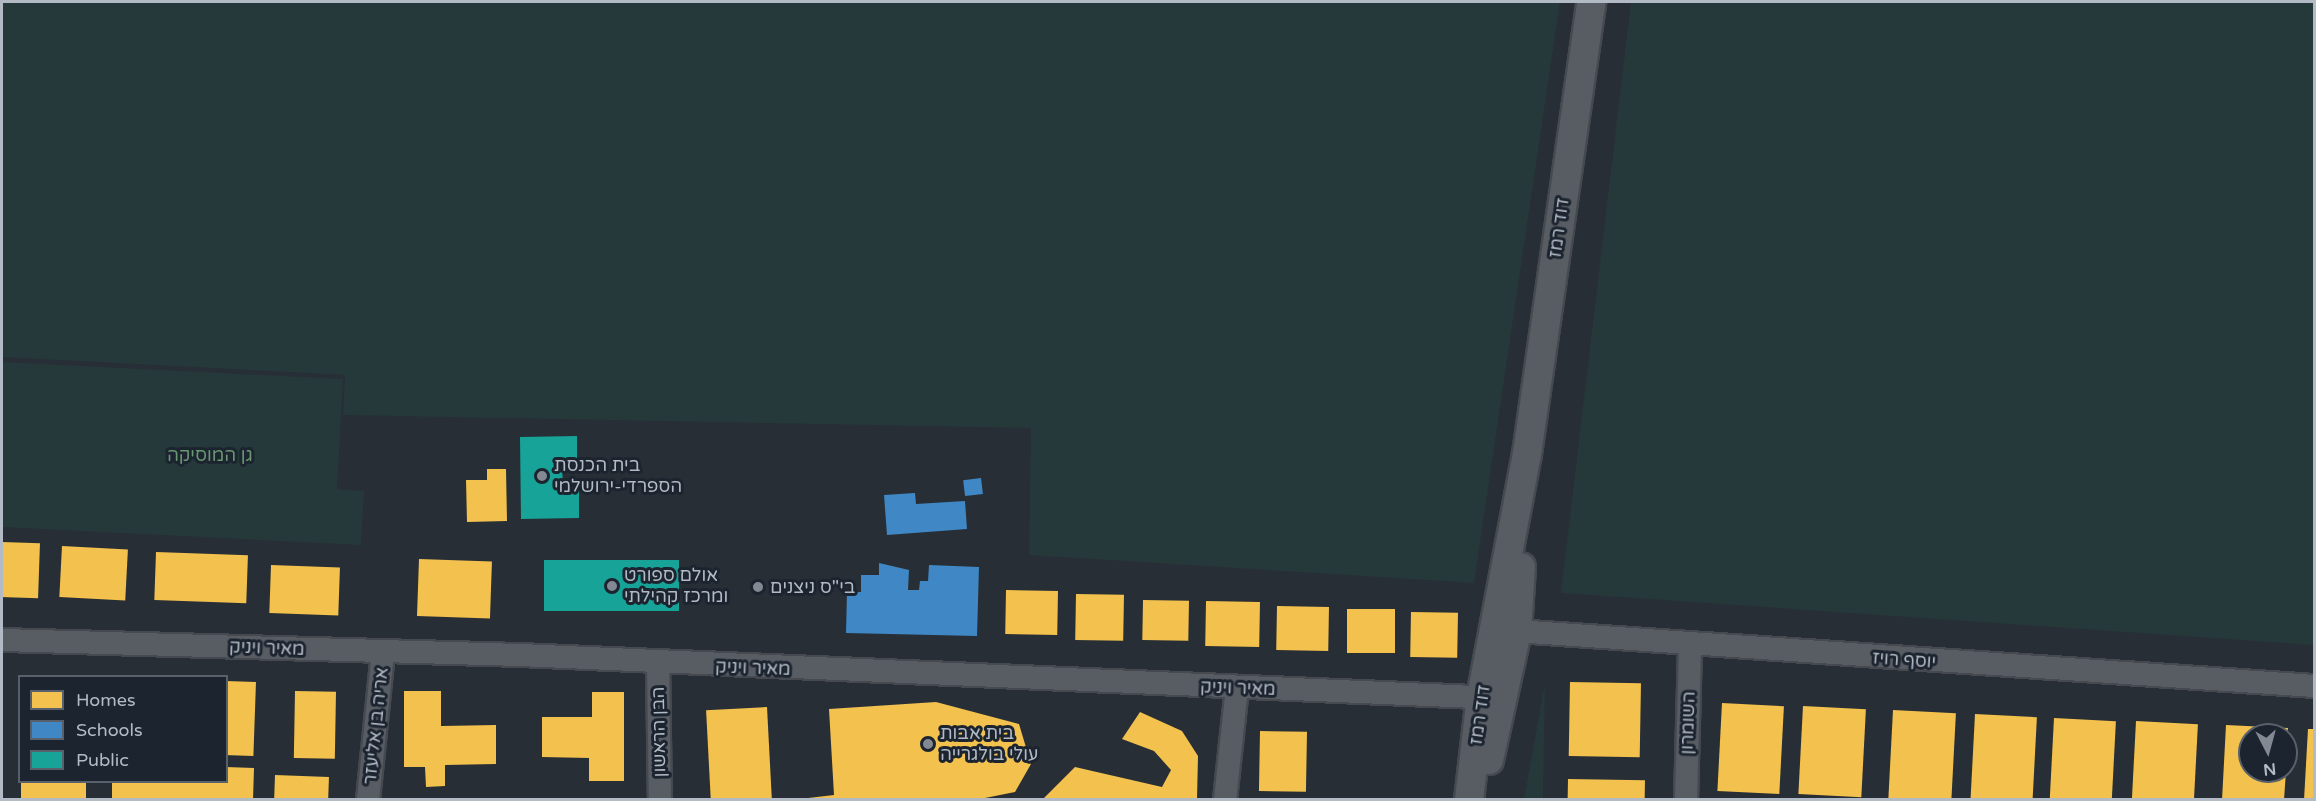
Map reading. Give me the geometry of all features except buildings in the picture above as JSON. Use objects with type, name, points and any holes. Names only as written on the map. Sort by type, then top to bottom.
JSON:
[{"type":"street","name":"דוד רמז","points":[[1469,800],[1505,631],[1527,454],[1591,2]]},
{"type":"street","name":"יוסף רויז","points":[[1505,631],[1690,646],[2314,686]]},
{"type":"street","name":"מאיר ויניק","points":[[2,640],[383,652],[1492,698]]},
{"type":"street","name":"השומרון","points":[[1686,800],[1690,646]]},
{"type":"street","name":"אריה בן אליעזר","points":[[368,800],[383,652]]},
{"type":"street","name":"הבן הראשון","points":[[658,664],[660,800]]},
{"type":"street","points":[[1225,800],[1237,688]]},
{"type":"street","name":"דוד רמז","points":[[1479,800],[1492,698]]},
{"type":"green space","points":[[2,2],[1560,2],[1474,583],[1029,555],[1031,428],[343,415],[345,375],[2,357]]},
{"type":"green space","points":[[1631,2],[2314,2],[2314,645],[1561,593]]},
{"type":"green space","name":"גן המוסיקה","points":[[2,362],[343,379],[337,489],[364,491],[361,545],[2,527]]},
{"type":"green space","points":[[1545,683],[1543,799],[1524,799]]},
{"type":"place","name":"בית הכנסת הספרדי-ירושלמי","points":[[542,476]]},
{"type":"place","name":"אולם ספורט ומרכז קהילתי","points":[[612,586]]},
{"type":"place","name":"בי\"ס ניצנים","points":[[758,587]]},
{"type":"place","name":"בית אבות עולי בולגרייה","points":[[928,744]]}]
